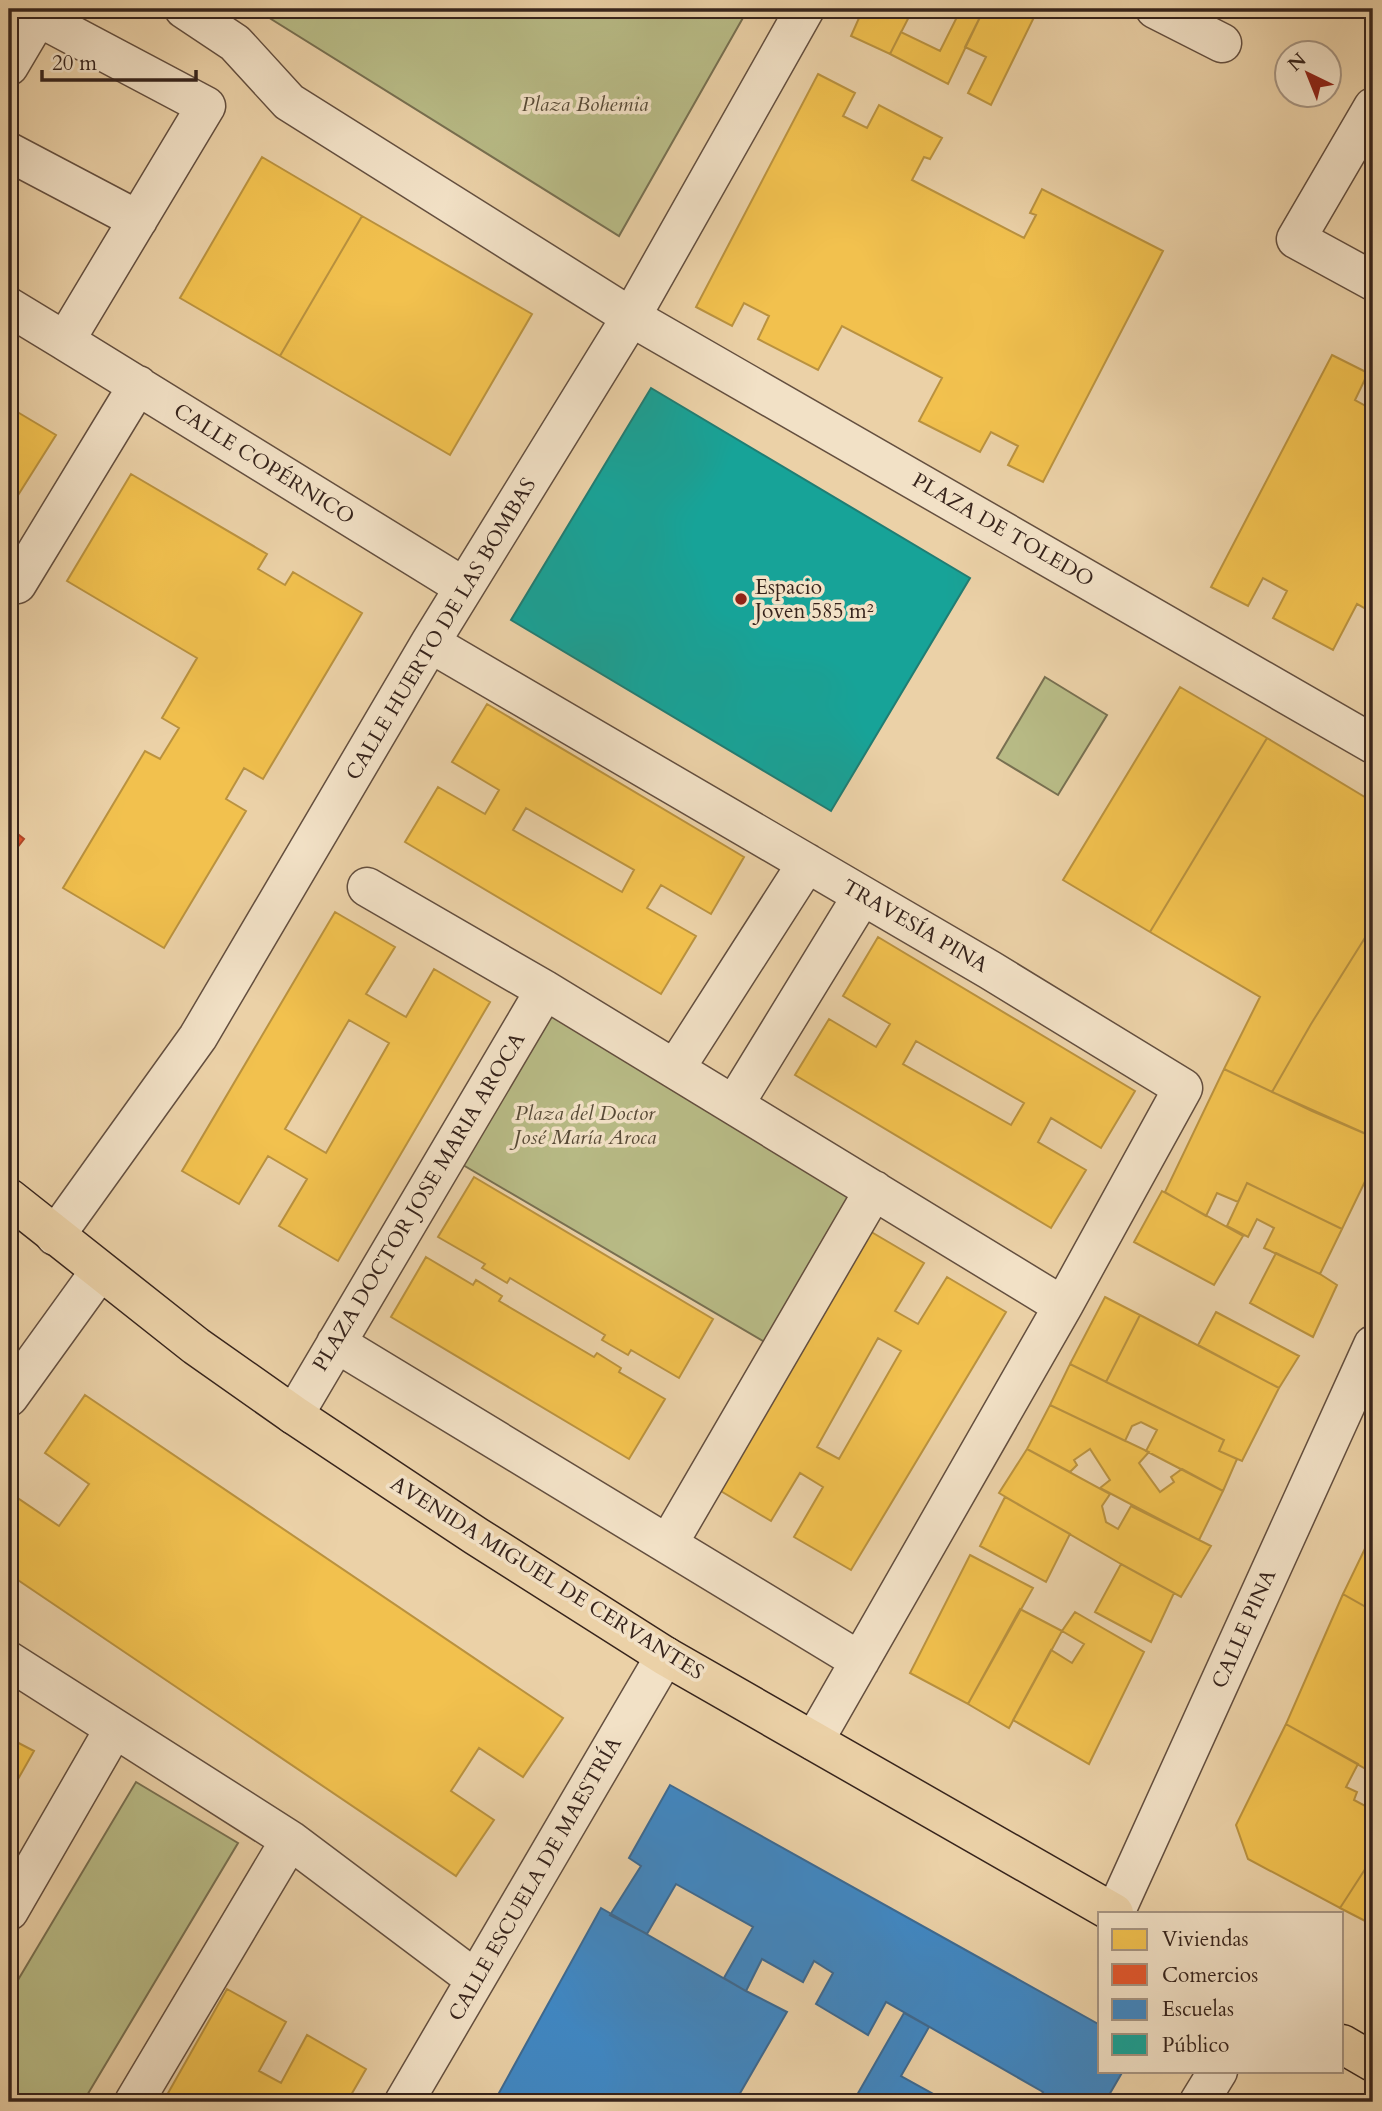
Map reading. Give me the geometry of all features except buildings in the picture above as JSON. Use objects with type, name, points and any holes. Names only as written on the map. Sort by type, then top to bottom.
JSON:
[{"type":"main road","name":"AVENIDA MIGUEL DE CERVANTES","points":[[9,1198],[196,1346],[475,1536],[666,1656],[1113,1912]]},
{"type":"main road","points":[[1344,2045],[1373,2062]]},
{"type":"street","name":"PLAZA DE TOLEDO","points":[[184,9],[235,43],[289,102],[631,317],[1373,744]]},
{"type":"street","name":"CALLE HUERTO DE LAS BOMBAS","points":[[55,1236],[198,1037],[430,643],[631,317],[805,9]]},
{"type":"street","points":[[1155,9],[1222,43]]},
{"type":"street","points":[[9,66],[38,17],[206,106],[65,341],[9,307]]},
{"type":"street","points":[[1373,107],[1296,239],[1373,281]]},
{"type":"street","points":[[9,152],[138,220]]},
{"type":"street","name":"CALLE COPÉRNICO","points":[[65,341],[464,587]]},
{"type":"street","points":[[17,584],[138,385]]},
{"type":"street","name":"TRAVESÍA PINA","points":[[430,643],[990,970],[1183,1088],[1063,1306]]},
{"type":"street","points":[[675,1069],[807,863]]},
{"type":"street","points":[[367,887],[545,990],[1063,1306],[814,1741]]},
{"type":"street","points":[[734,1105],[862,896]]},
{"type":"street","name":"PLAZA DOCTOR JOSE MARIA AROCA","points":[[294,1415],[545,990]]},
{"type":"street","points":[[668,1544],[874,1190]]},
{"type":"street","points":[[9,1397],[100,1272]]},
{"type":"street","points":[[336,1343],[860,1661]]},
{"type":"street","name":"CALLE PINA","points":[[1115,1912],[1373,1345]]},
{"type":"street","name":"CALLE ESCUELA DE MAESTRÍA","points":[[404,2102],[666,1656]]},
{"type":"street","points":[[9,1661],[290,1840],[475,1979]]},
{"type":"street","points":[[9,1911],[114,1729]]},
{"type":"street","points":[[134,2102],[290,1840]]},
{"type":"street","points":[[1199,2102],[1217,2072]]},
{"type":"green space","name":"Plaza Bohemia","points":[[255,9],[748,9],[619,236]]},
{"type":"green space","points":[[1045,677],[1107,715],[1058,795],[997,758]]},
{"type":"green space","name":"Plaza del Doctor José María Aroca","points":[[545,990],[874,1190],[780,1351],[446,1155]]},
{"type":"green space","points":[[136,1782],[238,1843],[83,2102],[9,2102],[9,1995]]},
{"type":"place","name":"Espacio Joven 585 m²","points":[[741,599]]}]
